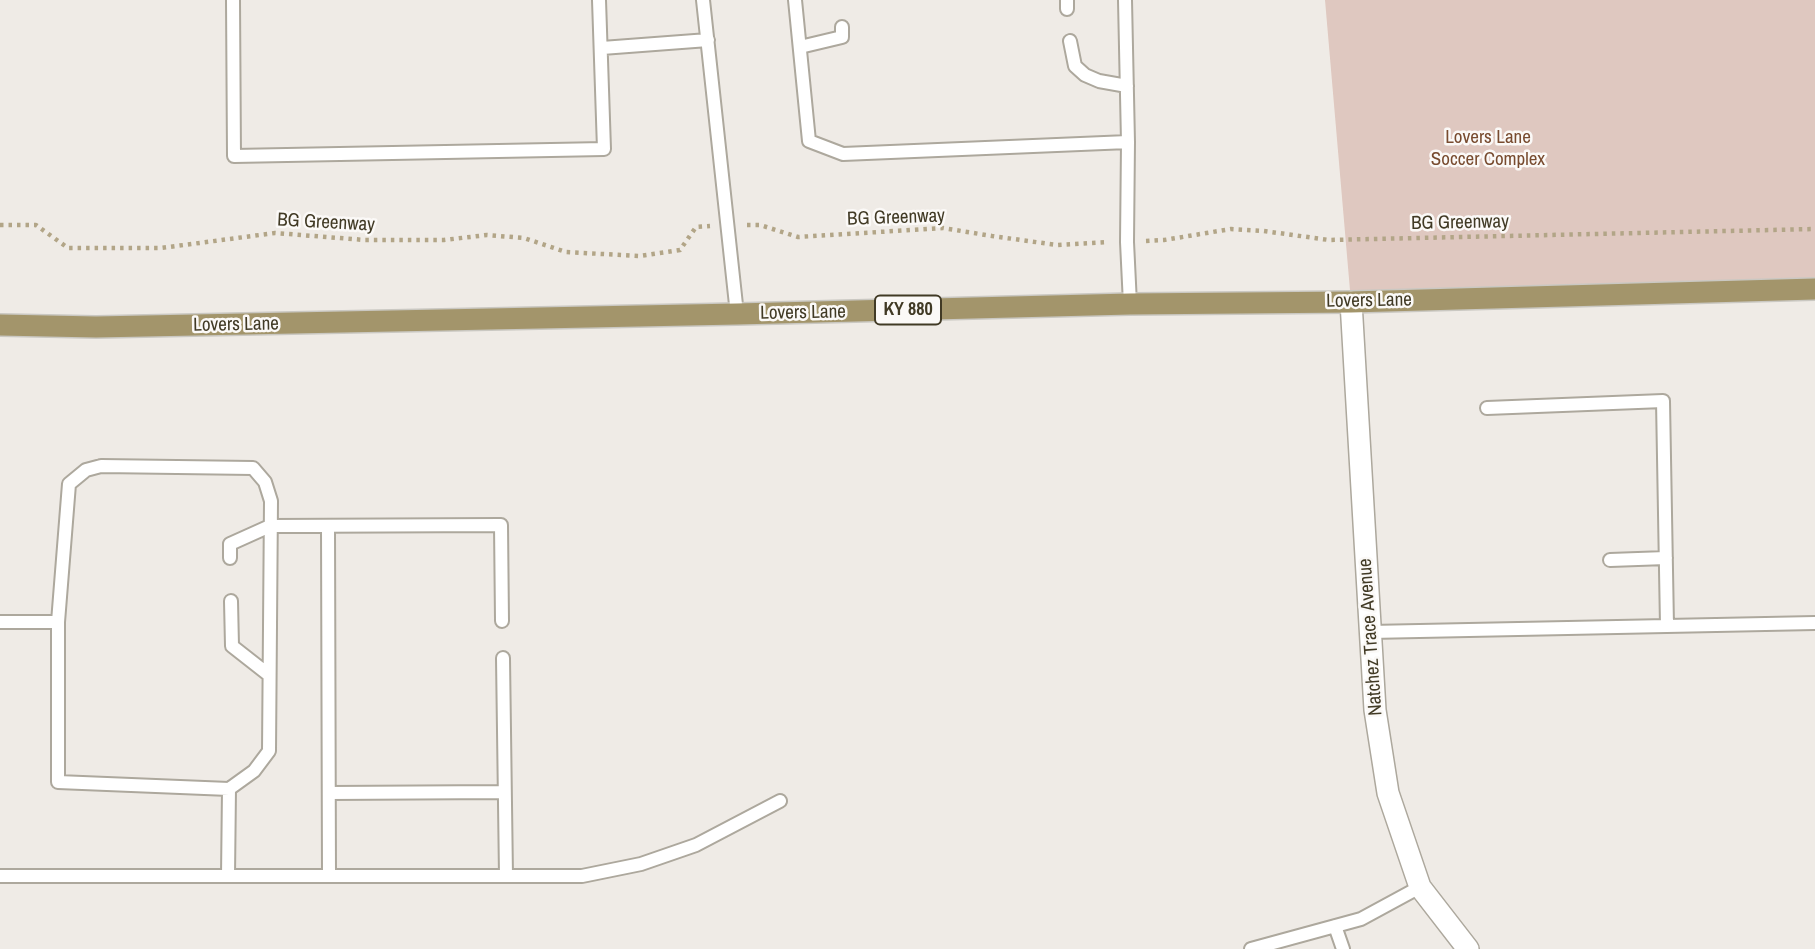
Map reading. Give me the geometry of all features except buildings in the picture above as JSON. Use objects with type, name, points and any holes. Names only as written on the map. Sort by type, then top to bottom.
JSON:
[{"type":"main road","name":"Lovers Lane","points":[[0,325],[96,327],[1130,304],[1351,302],[1815,289]]},
{"type":"street","name":"Natchez Trace Avenue","points":[[1351,302],[1375,710],[1388,793],[1420,887],[1468,949]]},
{"type":"lane","points":[[233,0],[234,156],[604,149],[599,0]]},
{"type":"lane","points":[[703,0],[737,314]]},
{"type":"lane","points":[[795,0],[809,141],[843,154],[1128,142]]},
{"type":"lane","points":[[1125,0],[1130,304]]},
{"type":"lane","points":[[800,47],[842,37],[842,27]]},
{"type":"lane","points":[[601,48],[708,40]]},
{"type":"lane","points":[[1070,41],[1074,66],[1085,75],[1099,81],[1127,86]]},
{"type":"lane","points":[[1487,408],[1663,401],[1667,626]]},
{"type":"lane","points":[[101,466],[253,468],[265,482],[271,501],[270,526],[269,751],[254,771],[229,789],[58,782],[58,622],[69,484],[86,470],[101,466]]},
{"type":"lane","points":[[230,558],[230,544],[270,526],[501,526],[502,621]]},
{"type":"lane","points":[[328,526],[329,876]]},
{"type":"lane","points":[[1609,560],[1666,558]]},
{"type":"lane","points":[[231,601],[232,646],[269,675]]},
{"type":"lane","points":[[0,622],[58,622]]},
{"type":"lane","points":[[1370,632],[1815,624]]},
{"type":"lane","points":[[503,659],[506,876]]},
{"type":"lane","points":[[228,876],[229,789]]},
{"type":"lane","points":[[329,793],[505,792]]},
{"type":"lane","points":[[0,876],[582,876],[641,864],[696,845],[780,801]]},
{"type":"lane","points":[[1251,949],[1361,919],[1420,887]]},
{"type":"lane","points":[[1335,926],[1343,949]]},
{"type":"path","name":"BG Greenway","points":[[0,225],[36,225],[68,248],[161,247],[275,233],[365,240],[444,240],[487,235],[524,238],[566,252],[639,256],[680,250],[696,227],[760,225],[798,237],[943,228],[1057,244],[1164,240],[1231,229],[1329,240],[1815,229]]},
{"type":"green space","name":"Lovers Lane Soccer Complex","points":[[1325,0],[1815,0],[1815,289],[1351,302]]}]
